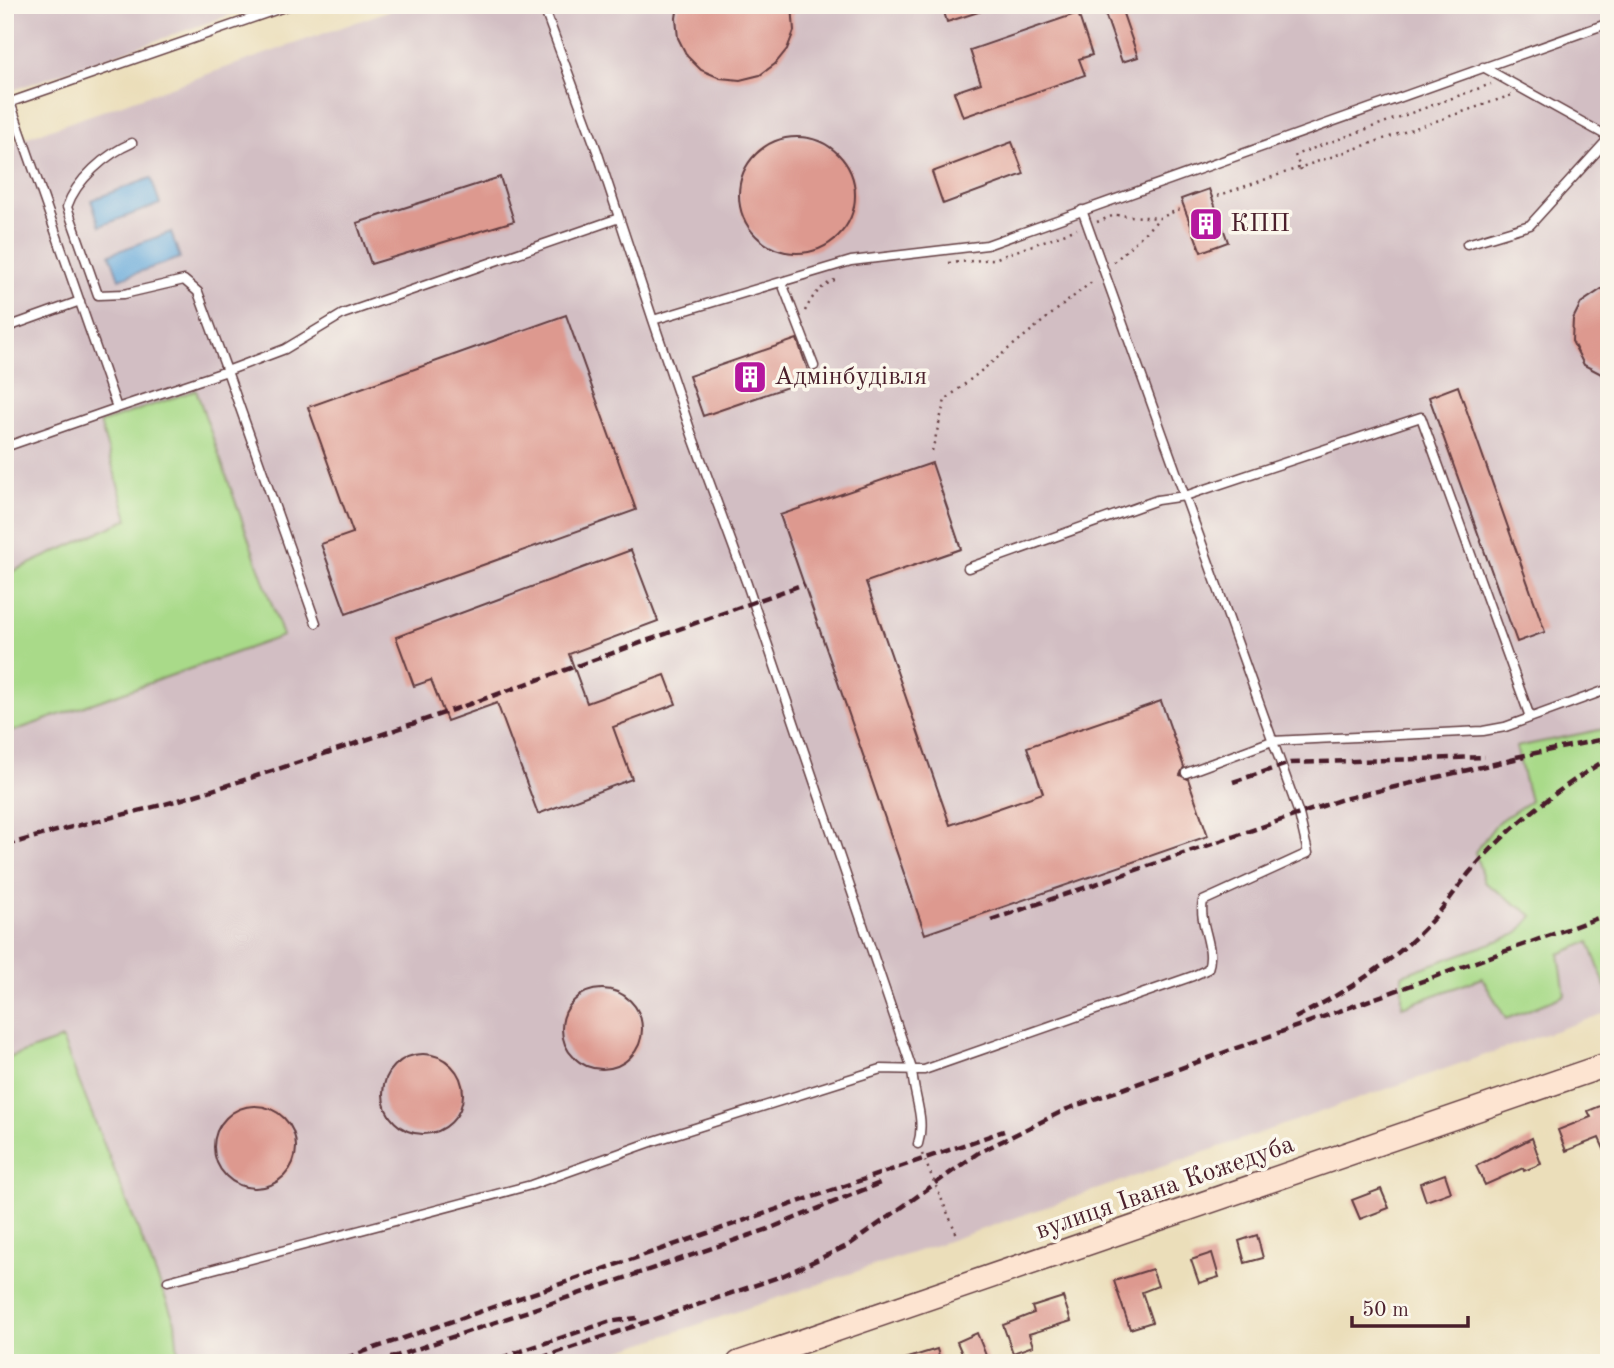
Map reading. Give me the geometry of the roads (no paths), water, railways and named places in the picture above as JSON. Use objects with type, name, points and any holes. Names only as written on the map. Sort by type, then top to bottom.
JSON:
[{"type":"street","name":"вулиця Івана Кожедуба","points":[[752,1361],[1609,1064]]},
{"type":"lane","points":[[117,408],[8,103],[290,5]]},
{"type":"lane","points":[[543,5],[692,435],[747,584],[912,1069],[913,1086],[923,1123],[918,1144]]},
{"type":"lane","points":[[653,320],[851,261],[987,244],[1609,23]]},
{"type":"lane","points":[[1467,244],[1530,225],[1609,138],[1483,67]]},
{"type":"lane","points":[[132,143],[116,149],[93,169],[66,207],[98,295],[124,294],[184,280],[192,284],[198,292],[316,622]]},
{"type":"lane","points":[[168,1281],[531,1185],[654,1141],[881,1069],[924,1069],[1023,1037],[1208,969],[1211,960],[1200,913],[1203,901],[1308,853],[1299,814],[1082,210]]},
{"type":"lane","points":[[5,447],[228,371],[306,338],[343,314],[619,218]]},
{"type":"lane","points":[[782,283],[814,366]]},
{"type":"lane","points":[[5,328],[80,301]]},
{"type":"lane","points":[[968,568],[1157,500],[1185,496],[1421,417],[1530,717]]},
{"type":"lane","points":[[1186,773],[1272,741],[1483,732],[1609,689]]},
{"type":"water","points":[[151,178],[160,204],[100,226],[91,200]]},
{"type":"water","points":[[171,232],[180,258],[119,279],[110,254]]},
{"type":"railway","points":[[5,846],[175,801],[275,770],[804,584]]},
{"type":"railway","points":[[1516,757],[1609,738]]},
{"type":"railway","points":[[1233,782],[1290,763],[1485,757]]},
{"type":"railway","points":[[991,920],[1343,799],[1524,757]]},
{"type":"railway","points":[[1295,1018],[1351,987],[1402,949],[1433,919],[1469,873],[1500,840],[1552,796],[1609,758]]},
{"type":"railway","points":[[526,1363],[782,1276],[849,1245],[978,1153],[1067,1109],[1609,914]]},
{"type":"railway","points":[[331,1363],[1004,1131]]},
{"type":"railway","points":[[376,1363],[771,1228],[880,1183]]},
{"type":"railway","points":[[486,1363],[608,1322],[637,1318]]},
{"type":"place","name":"КПП","points":[[1206,224]]},
{"type":"place","name":"Адмінбудівля","points":[[750,377]]}]
